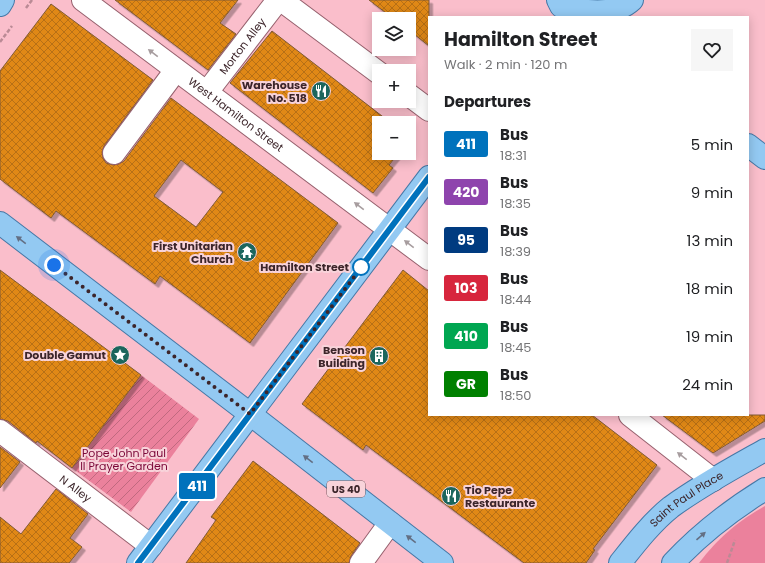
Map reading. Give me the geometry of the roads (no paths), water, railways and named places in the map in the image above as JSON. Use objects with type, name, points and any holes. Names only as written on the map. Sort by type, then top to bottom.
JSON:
[{"type":"main road","points":[[0,5],[3,0]]},
{"type":"main road","points":[[560,8],[598,12],[620,9],[632,0]]},
{"type":"main road","points":[[749,146],[765,158]]},
{"type":"main road","points":[[145,555],[428,178]]},
{"type":"main road","name":"US 40","points":[[0,224],[250,414],[442,563]]},
{"type":"main road","name":"Saint Paul Place","points":[[620,563],[644,534],[670,508],[713,480],[765,450]]},
{"type":"main road","points":[[673,563],[689,546],[714,524],[765,489]]},
{"type":"street","name":"West Hamilton Street","points":[[83,0],[390,229],[428,259]]},
{"type":"street","points":[[279,0],[372,68]]},
{"type":"street","name":"Morton Alley","points":[[207,92],[279,0]]},
{"type":"street","points":[[114,154],[176,70]]},
{"type":"street","points":[[416,101],[428,109]]},
{"type":"street","points":[[631,416],[713,480]]},
{"type":"street","name":"N Alley","points":[[0,432],[145,555]]},
{"type":"street","points":[[361,563],[390,523]]},
{"type":"place","name":"Warehouse No. 518","points":[[321,91]]},
{"type":"place","name":"First Unitarian Church","points":[[247,252]]},
{"type":"place","name":"Hamilton Street","points":[[361,267]]},
{"type":"place","name":"Double Gamut","points":[[120,355]]},
{"type":"place","name":"Benson Building","points":[[379,356]]},
{"type":"place","name":"Tio Pepe Restaurante","points":[[451,496]]},
{"type":"park label","name":"Pope John Paul II Prayer Garden","points":[[124,459]]}]
